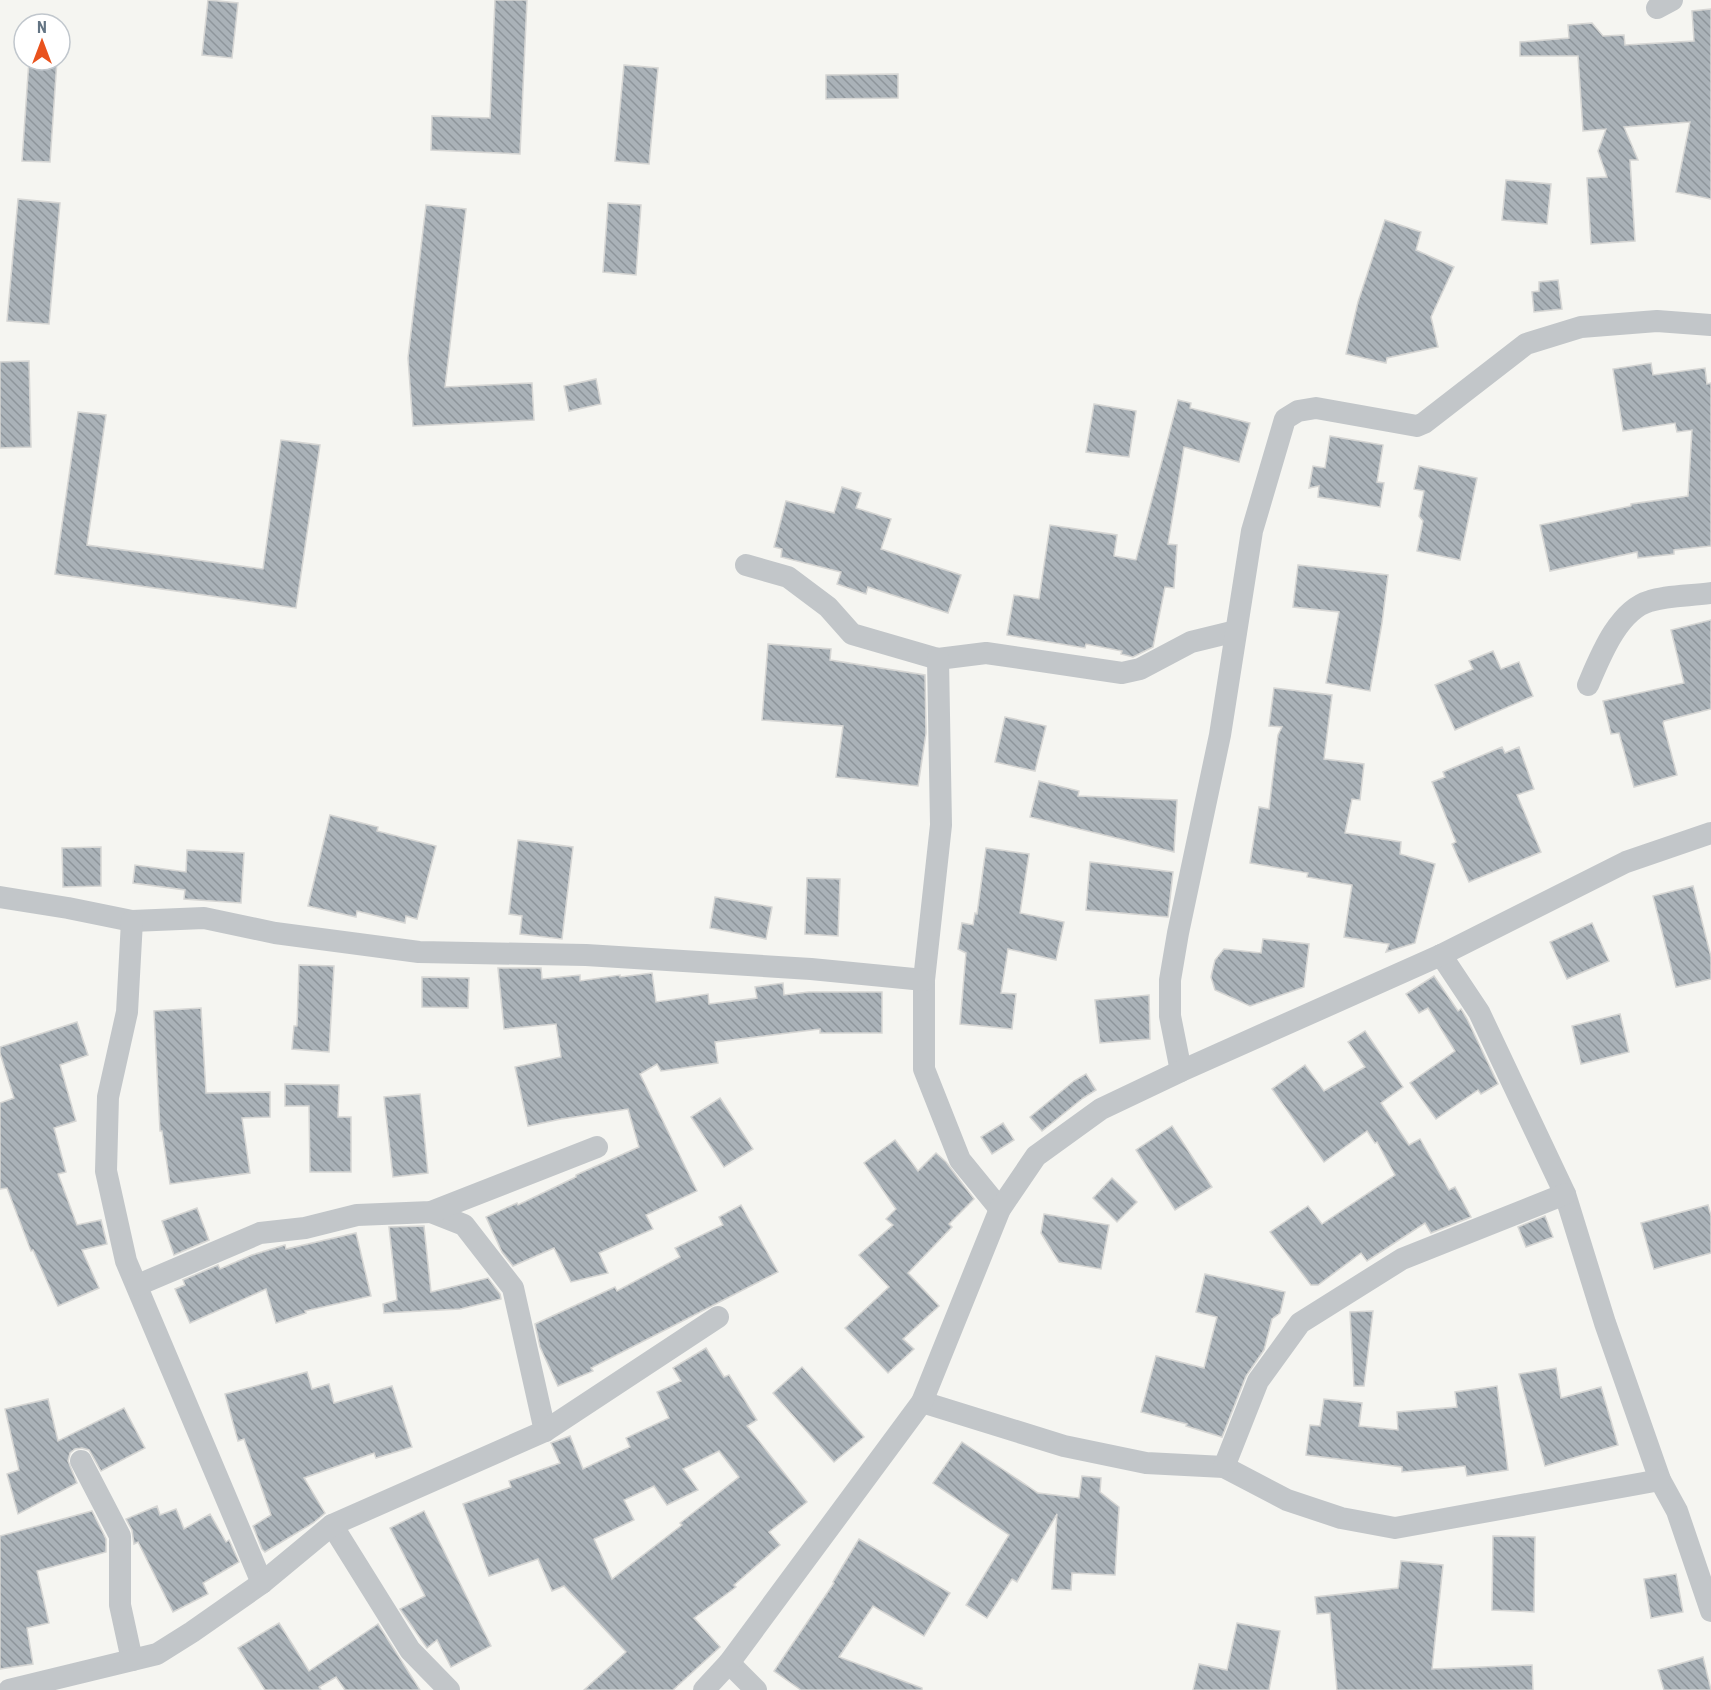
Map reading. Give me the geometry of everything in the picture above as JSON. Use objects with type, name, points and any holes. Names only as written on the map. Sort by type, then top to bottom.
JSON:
[{"type":"street","points":[[1180,1071],[1170,1016],[1170,980],[1220,735],[1252,531],[1285,419],[1298,411],[1316,408],[1417,426],[1424,423],[1526,344],[1581,327],[1657,321],[1711,325]]},
{"type":"street","points":[[746,565],[788,577],[828,607],[852,634],[938,658],[986,653],[1122,673],[1140,669],[1191,642],[1236,631]]},
{"type":"street","points":[[1588,685],[1606,644],[1629,613],[1649,601],[1711,593]]},
{"type":"street","points":[[938,658],[941,825],[924,980],[924,1069],[960,1160],[1000,1209]]},
{"type":"street","points":[[704,1690],[729,1663],[922,1402],[1000,1209],[1036,1156],[1101,1109],[1180,1071],[1441,955],[1626,862],[1711,833]]},
{"type":"street","points":[[0,897],[132,921],[204,918],[275,933],[418,952],[586,955],[811,969],[924,980]]},
{"type":"street","points":[[132,921],[128,1012],[108,1097],[106,1171],[126,1261],[262,1583]]},
{"type":"street","points":[[1441,955],[1479,1012],[1565,1194],[1605,1323],[1660,1480],[1677,1511],[1711,1611]]},
{"type":"street","points":[[138,1285],[260,1233],[305,1228],[357,1215],[430,1212],[597,1148]]},
{"type":"street","points":[[1224,1467],[1258,1381],[1300,1323],[1402,1259],[1565,1194]]},
{"type":"street","points":[[430,1212],[464,1225],[513,1288],[545,1431]]},
{"type":"street","points":[[9,1690],[157,1653],[192,1632],[262,1583],[332,1525],[545,1431],[718,1317]]},
{"type":"street","points":[[922,1402],[1074,1448],[1146,1463],[1224,1467],[1287,1500],[1341,1518],[1395,1528],[1660,1480]]},
{"type":"street","points":[[81,1461],[120,1536],[120,1605],[132,1660]]},
{"type":"street","points":[[332,1525],[410,1650],[449,1690]]},
{"type":"street","points":[[729,1663],[756,1690]]},
{"type":"building","points":[[208,0],[238,3],[232,58],[202,55]]},
{"type":"building","points":[[495,0],[527,0],[520,154],[431,150],[432,116],[490,118]]},
{"type":"building","points":[[1711,9],[1711,199],[1676,192],[1690,122],[1624,127],[1638,160],[1630,160],[1635,241],[1591,244],[1587,178],[1607,177],[1598,151],[1606,129],[1583,131],[1578,56],[1520,56],[1520,42],[1569,38],[1568,25],[1592,23],[1603,36],[1624,35],[1625,45],[1694,41],[1692,11]]},
{"type":"building","points":[[624,65],[658,68],[649,164],[615,161]]},
{"type":"building","points":[[28,72],[56,72],[50,162],[22,161]]},
{"type":"building","points":[[898,74],[898,98],[826,99],[826,75]]},
{"type":"building","points":[[1506,180],[1551,184],[1547,224],[1502,220]]},
{"type":"building","points":[[18,199],[60,203],[49,324],[7,321]]},
{"type":"building","points":[[608,203],[641,205],[636,275],[603,272]]},
{"type":"building","points":[[426,205],[466,209],[445,387],[532,383],[534,420],[413,426],[408,358]]},
{"type":"building","points":[[1385,220],[1421,232],[1416,250],[1454,267],[1431,317],[1438,347],[1387,358],[1386,363],[1346,354],[1358,302]]},
{"type":"building","points":[[1558,280],[1562,309],[1534,312],[1532,292],[1539,291],[1539,282]]},
{"type":"building","points":[[29,361],[31,447],[0,448],[0,362]]},
{"type":"building","points":[[1651,363],[1653,375],[1705,368],[1707,384],[1711,383],[1711,546],[1674,550],[1674,554],[1638,558],[1637,552],[1550,571],[1540,525],[1631,506],[1631,504],[1688,496],[1692,430],[1677,432],[1675,423],[1623,431],[1613,369]]},
{"type":"building","points":[[596,379],[601,404],[569,411],[564,386]]},
{"type":"building","points":[[1178,400],[1191,403],[1190,408],[1250,423],[1239,462],[1184,447],[1168,544],[1177,545],[1174,588],[1165,587],[1153,647],[1133,657],[1121,654],[1122,651],[1086,644],[1085,648],[1007,635],[1014,595],[1039,599],[1050,525],[1117,535],[1114,556],[1136,560]]},
{"type":"building","points":[[1094,404],[1136,411],[1129,457],[1086,452]]},
{"type":"building","points":[[78,412],[106,415],[87,545],[263,569],[281,440],[320,445],[296,608],[55,574]]},
{"type":"building","points":[[1330,436],[1383,445],[1377,482],[1384,483],[1380,507],[1318,497],[1319,486],[1309,488],[1313,466],[1325,468]]},
{"type":"building","points":[[1419,466],[1477,478],[1460,560],[1417,551],[1423,521],[1419,516],[1424,491],[1414,489]]},
{"type":"building","points":[[842,487],[861,493],[856,508],[891,519],[881,549],[961,575],[948,613],[868,587],[866,594],[837,584],[841,572],[781,557],[782,549],[774,547],[786,501],[834,513]]},
{"type":"building","points":[[1298,565],[1388,575],[1370,691],[1326,683],[1339,612],[1293,607]]},
{"type":"building","points":[[1711,620],[1711,709],[1664,721],[1677,775],[1634,787],[1619,733],[1611,734],[1603,701],[1684,683],[1671,630]]},
{"type":"building","points":[[768,644],[831,649],[830,660],[925,675],[926,733],[918,786],[836,777],[843,726],[762,720]]},
{"type":"building","points":[[1493,651],[1501,669],[1519,662],[1533,696],[1455,730],[1435,685],[1473,669],[1469,661]]},
{"type":"building","points":[[1274,688],[1332,695],[1324,759],[1364,764],[1360,800],[1352,799],[1345,833],[1401,842],[1400,854],[1435,864],[1415,943],[1386,952],[1389,944],[1344,937],[1352,885],[1307,877],[1308,873],[1250,863],[1259,807],[1269,809],[1278,735],[1282,727],[1269,726]]},
{"type":"building","points":[[1005,717],[1046,726],[1035,771],[995,762]]},
{"type":"building","points":[[1502,747],[1505,753],[1519,747],[1534,789],[1517,795],[1541,852],[1469,882],[1452,844],[1456,842],[1432,782],[1445,777],[1443,772]]},
{"type":"building","points":[[1039,781],[1079,791],[1078,796],[1177,800],[1174,852],[1030,817]]},
{"type":"building","points":[[330,815],[378,827],[377,831],[436,846],[417,919],[406,916],[405,923],[357,911],[356,917],[308,906]]},
{"type":"building","points":[[518,840],[573,847],[562,939],[520,934],[522,916],[509,914]]},
{"type":"building","points":[[101,847],[101,886],[63,887],[62,848]]},
{"type":"building","points":[[986,848],[1029,854],[1020,913],[1064,922],[1056,960],[1008,949],[1001,993],[1016,994],[1012,1029],[960,1024],[966,953],[958,949],[962,923],[973,925],[975,913],[977,914]]},
{"type":"building","points":[[187,850],[244,853],[241,903],[184,899],[185,890],[133,883],[135,865],[186,872]]},
{"type":"building","points":[[1090,862],[1173,872],[1168,917],[1086,910]]},
{"type":"building","points":[[807,878],[840,879],[838,936],[805,934]]},
{"type":"building","points":[[1693,886],[1711,957],[1711,979],[1676,987],[1653,896]]},
{"type":"building","points":[[715,897],[772,907],[766,939],[710,928]]},
{"type":"building","points":[[1592,923],[1609,961],[1567,979],[1550,942]]},
{"type":"building","points":[[1263,939],[1309,944],[1304,987],[1250,1006],[1215,990],[1211,977],[1215,960],[1224,949],[1261,953]]},
{"type":"building","points":[[299,965],[334,966],[329,1052],[292,1049],[294,1026],[297,1026]]},
{"type":"building","points":[[498,968],[541,968],[542,979],[580,975],[580,981],[652,973],[656,1002],[708,994],[709,1004],[757,998],[755,987],[783,983],[784,995],[809,992],[882,992],[882,1033],[820,1033],[820,1029],[715,1042],[718,1063],[661,1071],[657,1064],[640,1074],[697,1191],[646,1215],[653,1229],[599,1253],[608,1273],[571,1282],[554,1248],[513,1266],[502,1252],[486,1217],[517,1203],[518,1205],[576,1175],[639,1147],[628,1109],[528,1126],[515,1067],[561,1057],[556,1024],[504,1029]]},
{"type":"building","points":[[1434,976],[1458,1011],[1461,1009],[1467,1019],[1498,1084],[1481,1094],[1478,1090],[1436,1119],[1410,1083],[1455,1051],[1428,1008],[1419,1013],[1406,994]]},
{"type":"building","points":[[422,977],[469,978],[468,1008],[422,1007]]},
{"type":"building","points":[[1149,995],[1150,1039],[1100,1043],[1095,1000]]},
{"type":"building","points":[[201,1008],[206,1093],[270,1092],[270,1117],[242,1118],[250,1173],[170,1184],[162,1131],[160,1131],[154,1011]]},
{"type":"building","points":[[1620,1014],[1629,1052],[1581,1064],[1572,1026]]},
{"type":"building","points":[[77,1022],[88,1055],[60,1065],[76,1121],[54,1128],[66,1172],[58,1174],[77,1225],[101,1220],[107,1244],[82,1250],[99,1288],[58,1306],[33,1250],[31,1251],[7,1188],[0,1189],[0,1103],[14,1098],[0,1047]]},
{"type":"building","points":[[1365,1031],[1403,1087],[1381,1103],[1409,1145],[1420,1139],[1449,1190],[1455,1187],[1471,1217],[1431,1233],[1425,1223],[1367,1261],[1361,1253],[1318,1285],[1311,1285],[1270,1232],[1308,1206],[1322,1224],[1395,1175],[1377,1142],[1375,1143],[1367,1131],[1324,1162],[1272,1089],[1305,1065],[1324,1091],[1365,1067],[1348,1042]]},
{"type":"building","points":[[1086,1074],[1096,1090],[1042,1131],[1030,1117]]},
{"type":"building","points":[[285,1084],[339,1085],[338,1117],[351,1117],[351,1172],[310,1172],[309,1106],[285,1106]]},
{"type":"building","points":[[420,1094],[428,1173],[393,1177],[384,1097]]},
{"type":"building","points":[[720,1098],[753,1149],[724,1167],[691,1117]]},
{"type":"building","points":[[1003,1123],[1014,1140],[992,1154],[981,1137]]},
{"type":"building","points":[[1172,1126],[1212,1187],[1175,1210],[1136,1150]]},
{"type":"building","points":[[895,1140],[918,1171],[936,1153],[946,1162],[974,1199],[949,1224],[952,1227],[908,1273],[939,1306],[903,1339],[914,1349],[888,1373],[845,1328],[889,1287],[859,1255],[893,1225],[886,1219],[896,1209],[864,1163]]},
{"type":"building","points":[[1112,1178],[1137,1202],[1117,1222],[1093,1198]]},
{"type":"building","points":[[741,1205],[778,1272],[591,1368],[593,1371],[558,1386],[540,1347],[535,1324],[615,1287],[617,1291],[680,1257],[675,1248],[723,1225],[719,1217]]},
{"type":"building","points":[[1708,1205],[1711,1216],[1711,1253],[1654,1269],[1641,1223]]},
{"type":"building","points":[[197,1208],[209,1240],[174,1255],[162,1221]]},
{"type":"building","points":[[1044,1214],[1109,1225],[1101,1269],[1059,1262],[1041,1233]]},
{"type":"building","points":[[1545,1216],[1553,1237],[1526,1247],[1518,1227]]},
{"type":"building","points":[[424,1226],[431,1292],[488,1278],[501,1299],[460,1309],[384,1313],[383,1304],[397,1300],[389,1227]]},
{"type":"building","points":[[356,1233],[371,1296],[305,1311],[306,1313],[276,1323],[266,1289],[190,1323],[175,1289],[185,1285],[183,1280],[218,1265],[220,1269],[252,1255],[285,1245],[286,1249]]},
{"type":"building","points":[[1205,1274],[1285,1292],[1280,1313],[1272,1319],[1264,1350],[1246,1376],[1222,1437],[1186,1426],[1187,1424],[1141,1412],[1156,1356],[1204,1368],[1217,1317],[1196,1312]]},
{"type":"building","points":[[1373,1311],[1364,1386],[1354,1386],[1350,1312]]},
{"type":"building","points":[[706,1348],[724,1377],[729,1375],[757,1420],[747,1426],[807,1502],[769,1532],[780,1545],[734,1585],[736,1587],[694,1618],[720,1647],[673,1690],[584,1690],[626,1652],[564,1586],[552,1591],[538,1559],[489,1576],[463,1504],[511,1487],[509,1481],[560,1463],[551,1443],[570,1436],[583,1469],[630,1447],[626,1438],[669,1418],[657,1392],[681,1381],[673,1368]],"holes":[[[719,1451],[739,1477],[680,1523],[682,1525],[612,1579],[594,1539],[634,1520],[624,1500],[654,1486],[667,1505],[698,1490],[683,1469]]]},
{"type":"building","points":[[802,1367],[864,1437],[834,1462],[773,1393]]},
{"type":"building","points":[[1556,1368],[1561,1398],[1601,1387],[1618,1445],[1545,1466],[1519,1374]]},
{"type":"building","points":[[307,1372],[312,1389],[329,1384],[334,1403],[392,1386],[412,1447],[376,1458],[374,1453],[304,1478],[325,1513],[313,1523],[265,1552],[253,1526],[271,1515],[244,1439],[238,1441],[225,1394]]},
{"type":"building","points":[[1497,1386],[1508,1470],[1467,1476],[1465,1466],[1402,1472],[1402,1467],[1306,1455],[1310,1425],[1320,1426],[1324,1399],[1362,1403],[1359,1426],[1398,1430],[1397,1412],[1457,1407],[1455,1392]]},
{"type":"building","points":[[48,1399],[58,1441],[124,1408],[145,1448],[101,1471],[89,1450],[75,1449],[70,1453],[68,1461],[77,1483],[18,1514],[7,1474],[19,1470],[5,1409]]},
{"type":"building","points":[[962,1442],[1038,1493],[1079,1498],[1082,1476],[1101,1478],[1100,1492],[1119,1507],[1115,1575],[1072,1573],[1071,1590],[1052,1589],[1057,1514],[1017,1582],[1012,1579],[987,1618],[966,1605],[1009,1535],[933,1483]]},
{"type":"building","points":[[157,1506],[160,1515],[176,1509],[184,1529],[210,1514],[226,1542],[229,1540],[239,1562],[203,1583],[208,1594],[173,1612],[138,1542],[134,1544],[132,1530],[126,1519]]},
{"type":"building","points":[[92,1511],[106,1539],[106,1552],[37,1571],[49,1623],[27,1628],[33,1664],[0,1669],[0,1536]]},
{"type":"building","points":[[424,1511],[491,1646],[451,1667],[437,1640],[427,1648],[400,1609],[425,1596],[390,1528]]},
{"type":"building","points":[[1493,1536],[1535,1537],[1534,1612],[1492,1610]]},
{"type":"building","points":[[859,1539],[950,1593],[924,1636],[873,1606],[839,1657],[922,1688],[922,1690],[801,1690],[774,1671],[834,1583]]},
{"type":"building","points":[[1401,1561],[1443,1565],[1432,1669],[1532,1665],[1533,1690],[1337,1690],[1330,1613],[1317,1614],[1315,1597],[1398,1588]]},
{"type":"building","points":[[1676,1574],[1683,1612],[1651,1618],[1644,1579]]},
{"type":"building","points":[[279,1623],[309,1671],[378,1624],[420,1690],[345,1690],[336,1677],[319,1687],[321,1690],[265,1690],[238,1648]]},
{"type":"building","points":[[1237,1623],[1280,1631],[1269,1690],[1193,1690],[1199,1664],[1227,1670]]},
{"type":"building","points":[[1703,1657],[1711,1690],[1664,1690],[1658,1670]]}]
